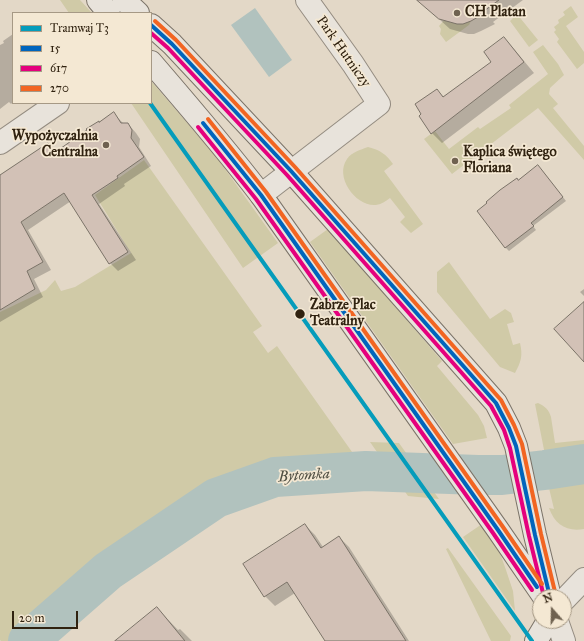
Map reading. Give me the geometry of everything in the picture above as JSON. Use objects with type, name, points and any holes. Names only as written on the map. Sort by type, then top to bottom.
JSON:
[{"type":"main road","points":[[98,0],[108,12]]},
{"type":"main road","points":[[124,0],[137,12]]},
{"type":"main road","name":"Park Hutniczy","points":[[291,171],[379,104],[353,64],[307,0]]},
{"type":"main road","points":[[152,26],[172,44],[291,171],[496,403],[510,428],[516,446],[528,506],[548,589]]},
{"type":"main road","points":[[152,63],[261,195],[539,589]]},
{"type":"main road","points":[[0,143],[57,104]]},
{"type":"main road","points":[[261,195],[291,171]]},
{"type":"main road","points":[[572,592],[584,579]]},
{"type":"main road","points":[[572,600],[584,592]]},
{"type":"main road","points":[[536,641],[543,629]]},
{"type":"main road","points":[[560,629],[564,641]]},
{"type":"shaded area","points":[[60,0],[80,0],[91,12],[68,12]]},
{"type":"shaded area","points":[[571,6],[578,17],[566,26],[584,52],[584,63],[577,69],[557,42],[559,39],[554,32],[556,30],[554,27],[559,23],[558,20],[565,15],[563,12]]},
{"type":"shaded area","points":[[255,8],[292,60],[269,77],[231,25]]},
{"type":"shaded area","points":[[517,14],[538,40],[529,47],[510,21]]},
{"type":"shaded area","points":[[446,18],[471,21],[469,25],[446,42],[440,34],[441,29],[439,26]]},
{"type":"shaded area","points":[[543,45],[558,64],[564,75],[550,88],[549,94],[558,104],[553,108],[584,146],[584,160],[538,108],[452,174],[424,139],[435,131],[449,149],[478,127],[480,129],[511,108],[509,105],[548,74],[533,52]]},
{"type":"shaded area","points":[[152,82],[215,155],[278,243],[243,268],[132,104],[152,104]]},
{"type":"shaded area","points":[[368,147],[382,153],[393,164],[384,171],[423,224],[411,233],[400,222],[405,217],[390,198],[378,205],[368,204],[355,196],[349,190],[345,182],[343,174],[347,159],[359,150]]},
{"type":"shaded area","points":[[144,160],[262,326],[253,332],[268,353],[277,346],[357,459],[275,468],[208,495],[106,565],[10,641],[1,641],[0,312],[46,290],[55,280],[61,291],[75,287],[131,253],[95,195]]},
{"type":"shaded area","points":[[328,229],[442,361],[437,366],[478,415],[484,426],[487,438],[453,444],[310,242]]},
{"type":"shaded area","points":[[449,262],[490,319],[505,309],[511,313],[514,322],[507,324],[513,345],[520,343],[521,352],[520,362],[515,373],[500,367],[437,292],[437,272]]},
{"type":"shaded area","points":[[538,403],[543,405],[549,412],[555,443],[584,440],[584,454],[546,460],[535,404]]},
{"type":"shaded area","points":[[370,442],[399,443],[439,499],[408,496]]},
{"type":"shaded area","points":[[584,475],[584,529],[578,530],[567,528],[558,523],[549,508],[554,509],[549,488]]},
{"type":"shaded area","points":[[482,524],[501,556],[513,591],[515,611],[463,537]]},
{"type":"shaded area","points":[[448,548],[511,636],[510,641],[491,641],[446,549]]},
{"type":"building","name":"CH Platan","points":[[417,0],[499,0],[484,11],[485,13],[471,21],[463,24],[457,24],[439,19]]},
{"type":"building","points":[[504,37],[524,62],[431,134],[419,116],[421,114],[415,104],[437,89],[443,97],[491,62],[484,52]]},
{"type":"building","points":[[114,112],[121,123],[128,123],[132,130],[131,138],[144,157],[117,176],[118,178],[92,195],[128,252],[109,264],[64,193],[21,222],[43,262],[27,271],[35,289],[0,310],[0,175],[48,143],[54,153],[87,130],[86,129]]},
{"type":"building","points":[[538,165],[563,197],[531,223],[534,226],[505,248],[477,211],[500,190],[517,178],[518,180]]},
{"type":"building","points":[[584,302],[584,362],[554,329]]},
{"type":"building","points":[[305,524],[321,548],[339,536],[406,641],[325,641],[287,582],[264,597],[243,564]]},
{"type":"building","points":[[157,607],[185,641],[115,641]]},
{"type":"waterway","name":"Bytomka","points":[[28,641],[108,571],[216,498],[275,477],[366,471],[502,475],[584,464]]},
{"type":"tram line","name":"T3","points":[[151,104],[532,641]]},
{"type":"transit line","name":"270","points":[[155,21],[176,40],[295,167],[501,400],[522,444],[554,589]]},
{"type":"transit line","name":"15","points":[[152,26],[172,44],[291,171],[496,403],[509,428],[516,446],[548,589]]},
{"type":"transit line","name":"617","points":[[152,34],[168,48],[287,175],[491,406],[504,430],[510,448],[542,589]]},
{"type":"transit line","name":"270","points":[[208,119],[266,192],[542,584]]},
{"type":"transit line","name":"15","points":[[203,123],[261,195],[537,587]]},
{"type":"transit line","name":"617","points":[[198,127],[256,199],[532,590]]},
{"type":"place","name":"CH Platan","points":[[457,13]]},
{"type":"place","name":"Wypożyczalnia Centralna","points":[[106,145]]},
{"type":"place","name":"Kaplica świętego Floriana","points":[[455,161]]},
{"type":"place","name":"Zabrze Plac Teatralny","points":[[300,314]]}]
